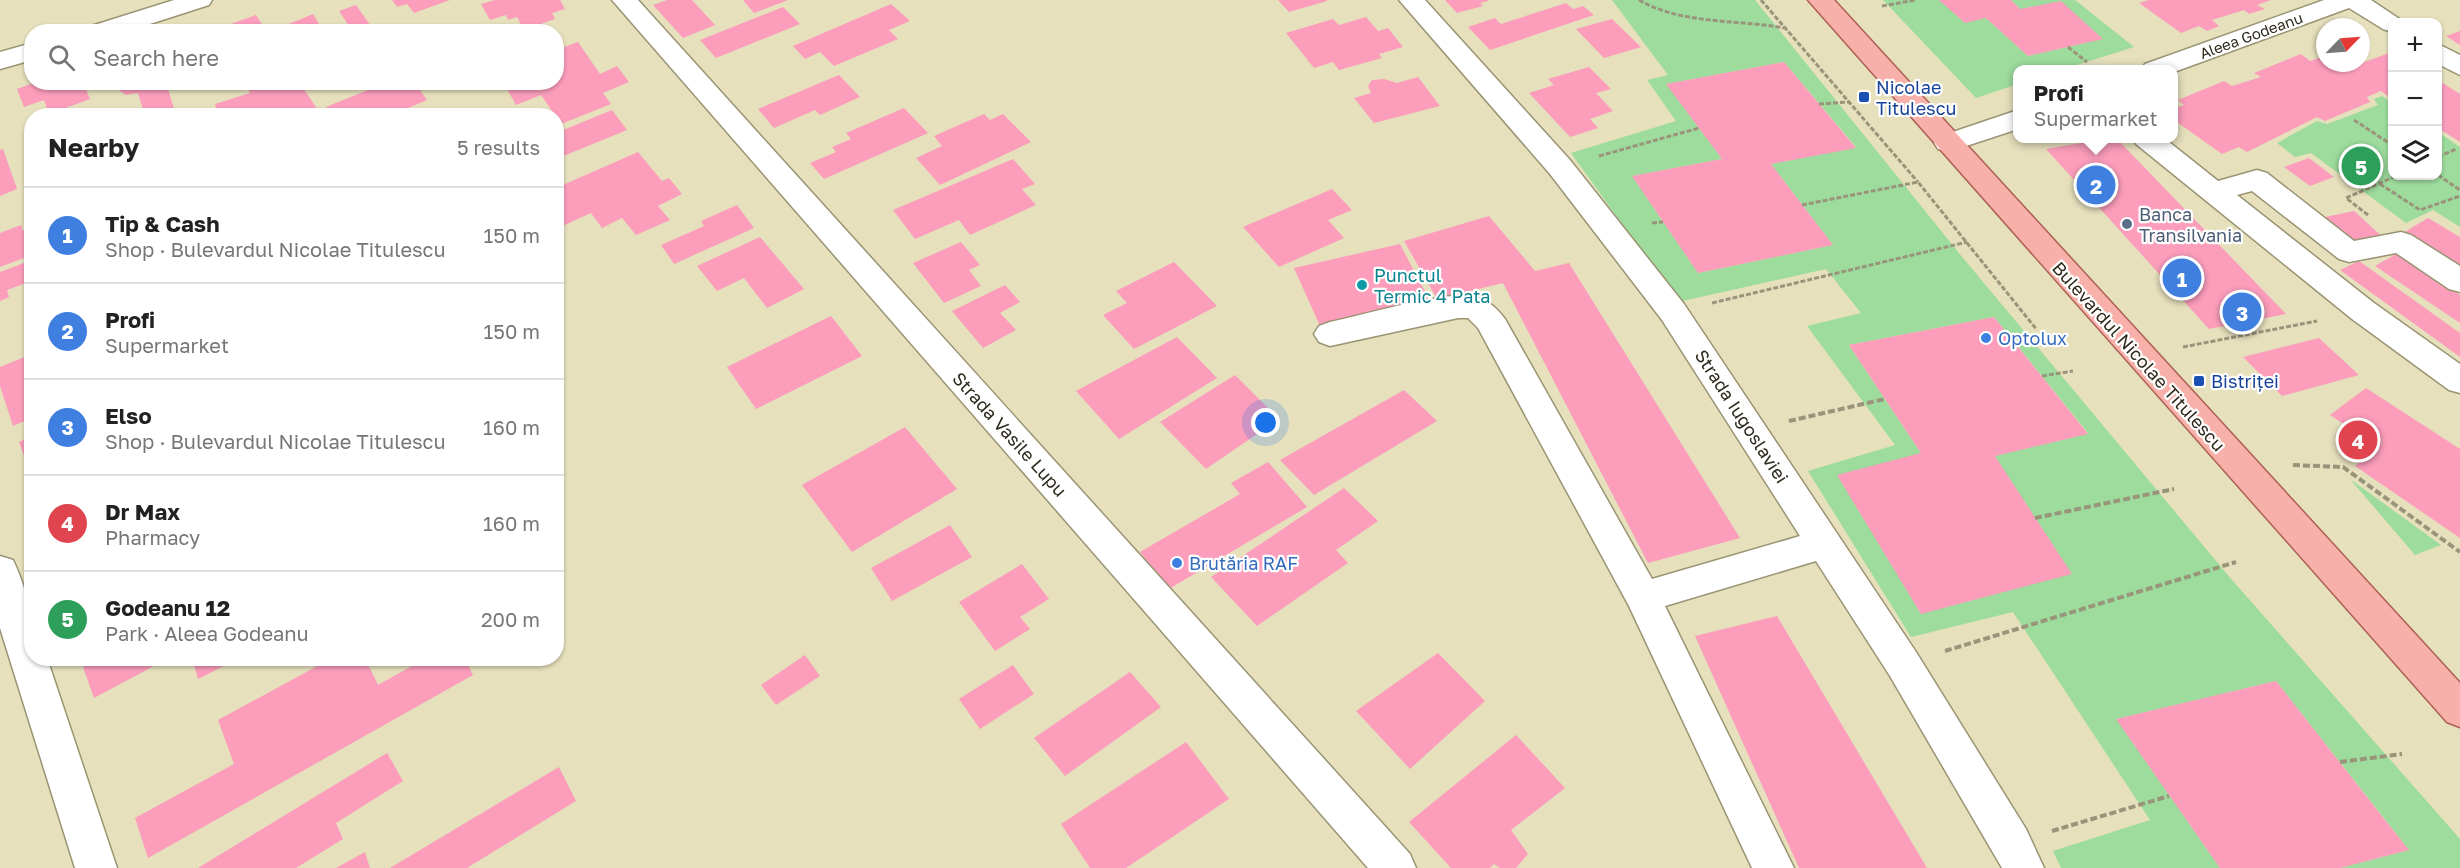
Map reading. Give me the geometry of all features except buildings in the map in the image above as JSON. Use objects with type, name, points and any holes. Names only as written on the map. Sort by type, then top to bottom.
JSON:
[{"type":"main road","name":"Bulevardul Nicolae Titulescu","points":[[1820,0],[2460,710]]},
{"type":"street","points":[[123,24],[200,0]]},
{"type":"street","name":"Strada Vasile Lupu","points":[[624,0],[1395,868]]},
{"type":"street","name":"Strada Iugoslaviei","points":[[1411,0],[1560,167],[1673,312],[1903,664],[2018,856]]},
{"type":"street","name":"Aleea Godeanu","points":[[2168,65],[2347,0]]},
{"type":"street","points":[[2354,0],[2388,21]]},
{"type":"street","points":[[0,61],[24,54]]},
{"type":"street","points":[[2442,55],[2460,67]]},
{"type":"street","points":[[1948,143],[2013,121]]},
{"type":"street","points":[[2152,143],[2363,311],[2460,381]]},
{"type":"street","points":[[2213,192],[2257,180],[2349,252],[2401,242],[2460,281]]},
{"type":"street","points":[[1330,334],[1449,308],[1468,305],[1481,310],[1494,327],[1642,597],[1773,868]]},
{"type":"street","points":[[1642,597],[1824,544]]},
{"type":"street","points":[[0,571],[24,645]]},
{"type":"street","points":[[31,666],[96,868]]},
{"type":"path","points":[[1639,0],[1670,12],[1729,23],[1784,28]]},
{"type":"path","points":[[1761,0],[1918,182],[2037,330]]},
{"type":"path","points":[[1882,6],[1916,0]]},
{"type":"path","points":[[2068,47],[2087,62]]},
{"type":"path","points":[[1819,104],[1848,102]]},
{"type":"path","points":[[2354,120],[2388,143]]},
{"type":"path","points":[[1560,167],[1699,128]]},
{"type":"path","points":[[2442,155],[2456,149]]},
{"type":"path","points":[[2442,178],[2460,190]]},
{"type":"path","points":[[2388,179],[2346,198],[2401,242]]},
{"type":"path","points":[[1802,204],[1918,182]]},
{"type":"path","points":[[2379,183],[2420,210],[2460,196]]},
{"type":"path","points":[[1673,312],[1967,242]]},
{"type":"path","points":[[2176,348],[2263,331]]},
{"type":"path","points":[[2042,376],[2073,371]]},
{"type":"path","points":[[1751,429],[1885,399]]},
{"type":"path","points":[[2284,465],[2343,467],[2460,552]]},
{"type":"path","points":[[2035,518],[2174,489]]},
{"type":"path","points":[[1903,664],[2030,623],[2236,562]]},
{"type":"path","points":[[2340,762],[2402,754]]},
{"type":"path","points":[[2018,856],[2169,796]]},
{"type":"green space","points":[[1612,0],[1755,0],[1963,258],[2232,580],[2460,839],[2460,868],[2340,868],[2409,850],[2276,681],[2117,719],[2220,868],[2061,868],[2053,851],[2150,820],[2013,612],[1911,637],[1808,471],[1895,445],[1807,326],[1861,313],[1826,269],[1678,302],[1571,153],[1676,121],[1647,80],[1668,75]],"holes":[[[1784,62],[1856,147],[1771,164],[1833,245],[1698,273],[1633,176],[1722,159],[1667,84]],[[1994,317],[2088,433],[1995,456],[1921,613],[1838,476],[1921,453],[1849,345]]]},
{"type":"green space","points":[[1883,0],[1939,0],[1986,18],[2028,56],[2102,39],[2020,9],[2011,0],[2075,0],[2134,47],[2077,65],[2013,65],[2013,86],[1976,98]]},
{"type":"green space","points":[[2382,96],[2388,100],[2388,180],[2442,180],[2442,135],[2460,147],[2460,227],[2433,210],[2406,223],[2311,153],[2295,157],[2277,143],[2317,121],[2327,124],[2378,105],[2374,99]]},
{"type":"green space","points":[[2350,479],[2441,545],[2415,555]]},
{"type":"place","name":"Nicolae Titulescu","points":[[1864,97]]},
{"type":"place","name":"Godeanu 12","points":[[2361,166]]},
{"type":"place","name":"Profi","points":[[2096,185]]},
{"type":"place","name":"Banca Transilvania","points":[[2127,224]]},
{"type":"place","name":"Tip & Cash","points":[[2182,278]]},
{"type":"place","name":"Punctul Termic 4 Pata","points":[[1362,285]]},
{"type":"place","name":"Elso","points":[[2242,312]]},
{"type":"place","name":"Optolux","points":[[1986,338]]},
{"type":"place","name":"Bistriței","points":[[2199,381]]},
{"type":"place","name":"Dr Max","points":[[2358,440]]},
{"type":"place","name":"Brutăria RAF","points":[[1177,563]]}]
